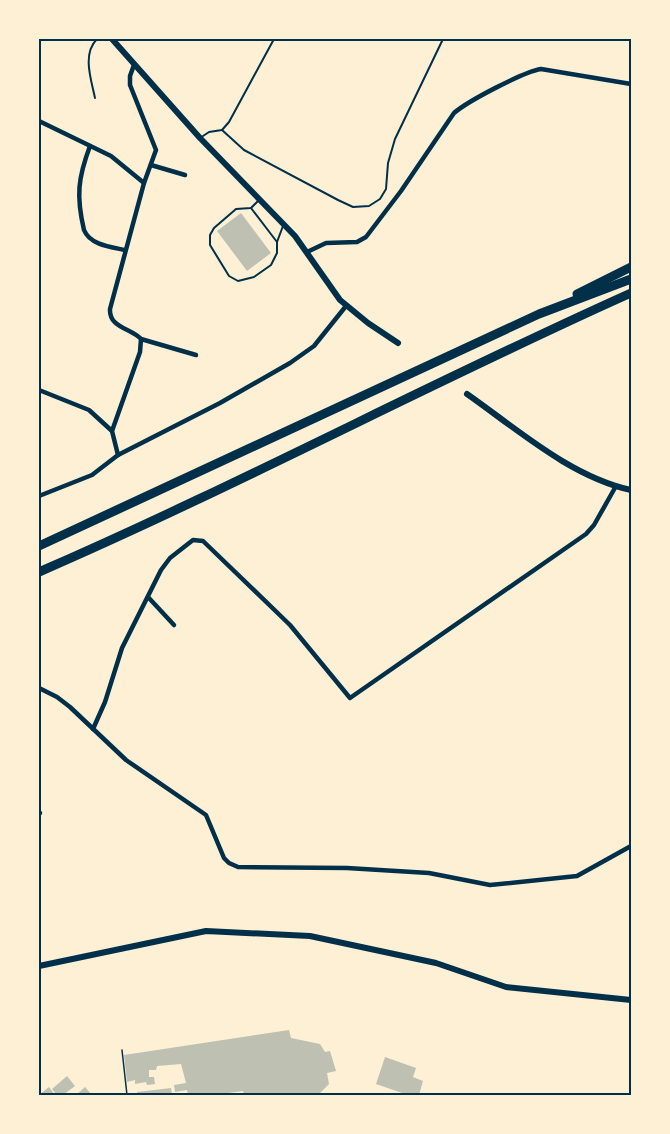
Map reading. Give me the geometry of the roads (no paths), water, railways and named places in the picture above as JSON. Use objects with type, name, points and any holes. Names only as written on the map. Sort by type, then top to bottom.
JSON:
[{"type":"highway","points":[[39,546],[539,314],[631,267]]},
{"type":"highway","points":[[539,314],[631,279]]},
{"type":"highway","points":[[39,572],[113,540],[461,371],[631,293]]},
{"type":"street","points":[[112,39],[200,138],[284,224],[346,306],[398,343]]},
{"type":"street","points":[[134,65],[129,76],[130,85],[156,150],[125,250],[110,316],[117,324],[141,339],[196,355]]},
{"type":"street","points":[[307,252],[326,243],[357,242],[366,237],[454,113],[466,104],[527,73],[541,69],[631,84]]},
{"type":"street","points":[[39,121],[117,160],[144,183]]},
{"type":"street","points":[[90,146],[80,175],[78,195],[84,230],[92,240],[125,250]]},
{"type":"street","points":[[151,165],[185,175]]},
{"type":"street","points":[[39,496],[92,475],[118,455],[220,403],[290,363],[314,346],[346,306]]},
{"type":"street","points":[[118,455],[112,431],[140,352],[141,339]]},
{"type":"street","points":[[39,390],[89,410],[112,431]]},
{"type":"street","points":[[467,394],[577,469],[631,490]]},
{"type":"street","points":[[93,729],[105,702],[122,648],[161,570],[170,558],[193,540],[203,541],[290,626],[350,698],[586,534],[616,486]]},
{"type":"street","points":[[148,597],[174,625]]},
{"type":"street","points":[[39,688],[62,700],[126,760],[206,815],[224,858],[238,867],[347,868],[429,873],[490,885],[577,876],[631,846]]},
{"type":"street","points":[[39,966],[206,931],[310,936],[436,963],[506,987],[631,1000]]},
{"type":"lane","points":[[95,98],[90,74],[89,48],[97,39]]},
{"type":"lane","points":[[222,130],[274,39]]},
{"type":"lane","points":[[222,130],[244,150],[338,200],[353,207],[369,206],[380,199],[386,189],[388,163],[395,139],[443,39]]},
{"type":"lane","points":[[200,138],[209,132],[222,130]]},
{"type":"lane","points":[[260,199],[251,208],[236,209],[214,228],[210,235],[210,245],[229,276],[237,281],[254,277],[271,265],[277,253],[277,243],[284,224]]},
{"type":"lane","points":[[251,208],[277,243]]}]
